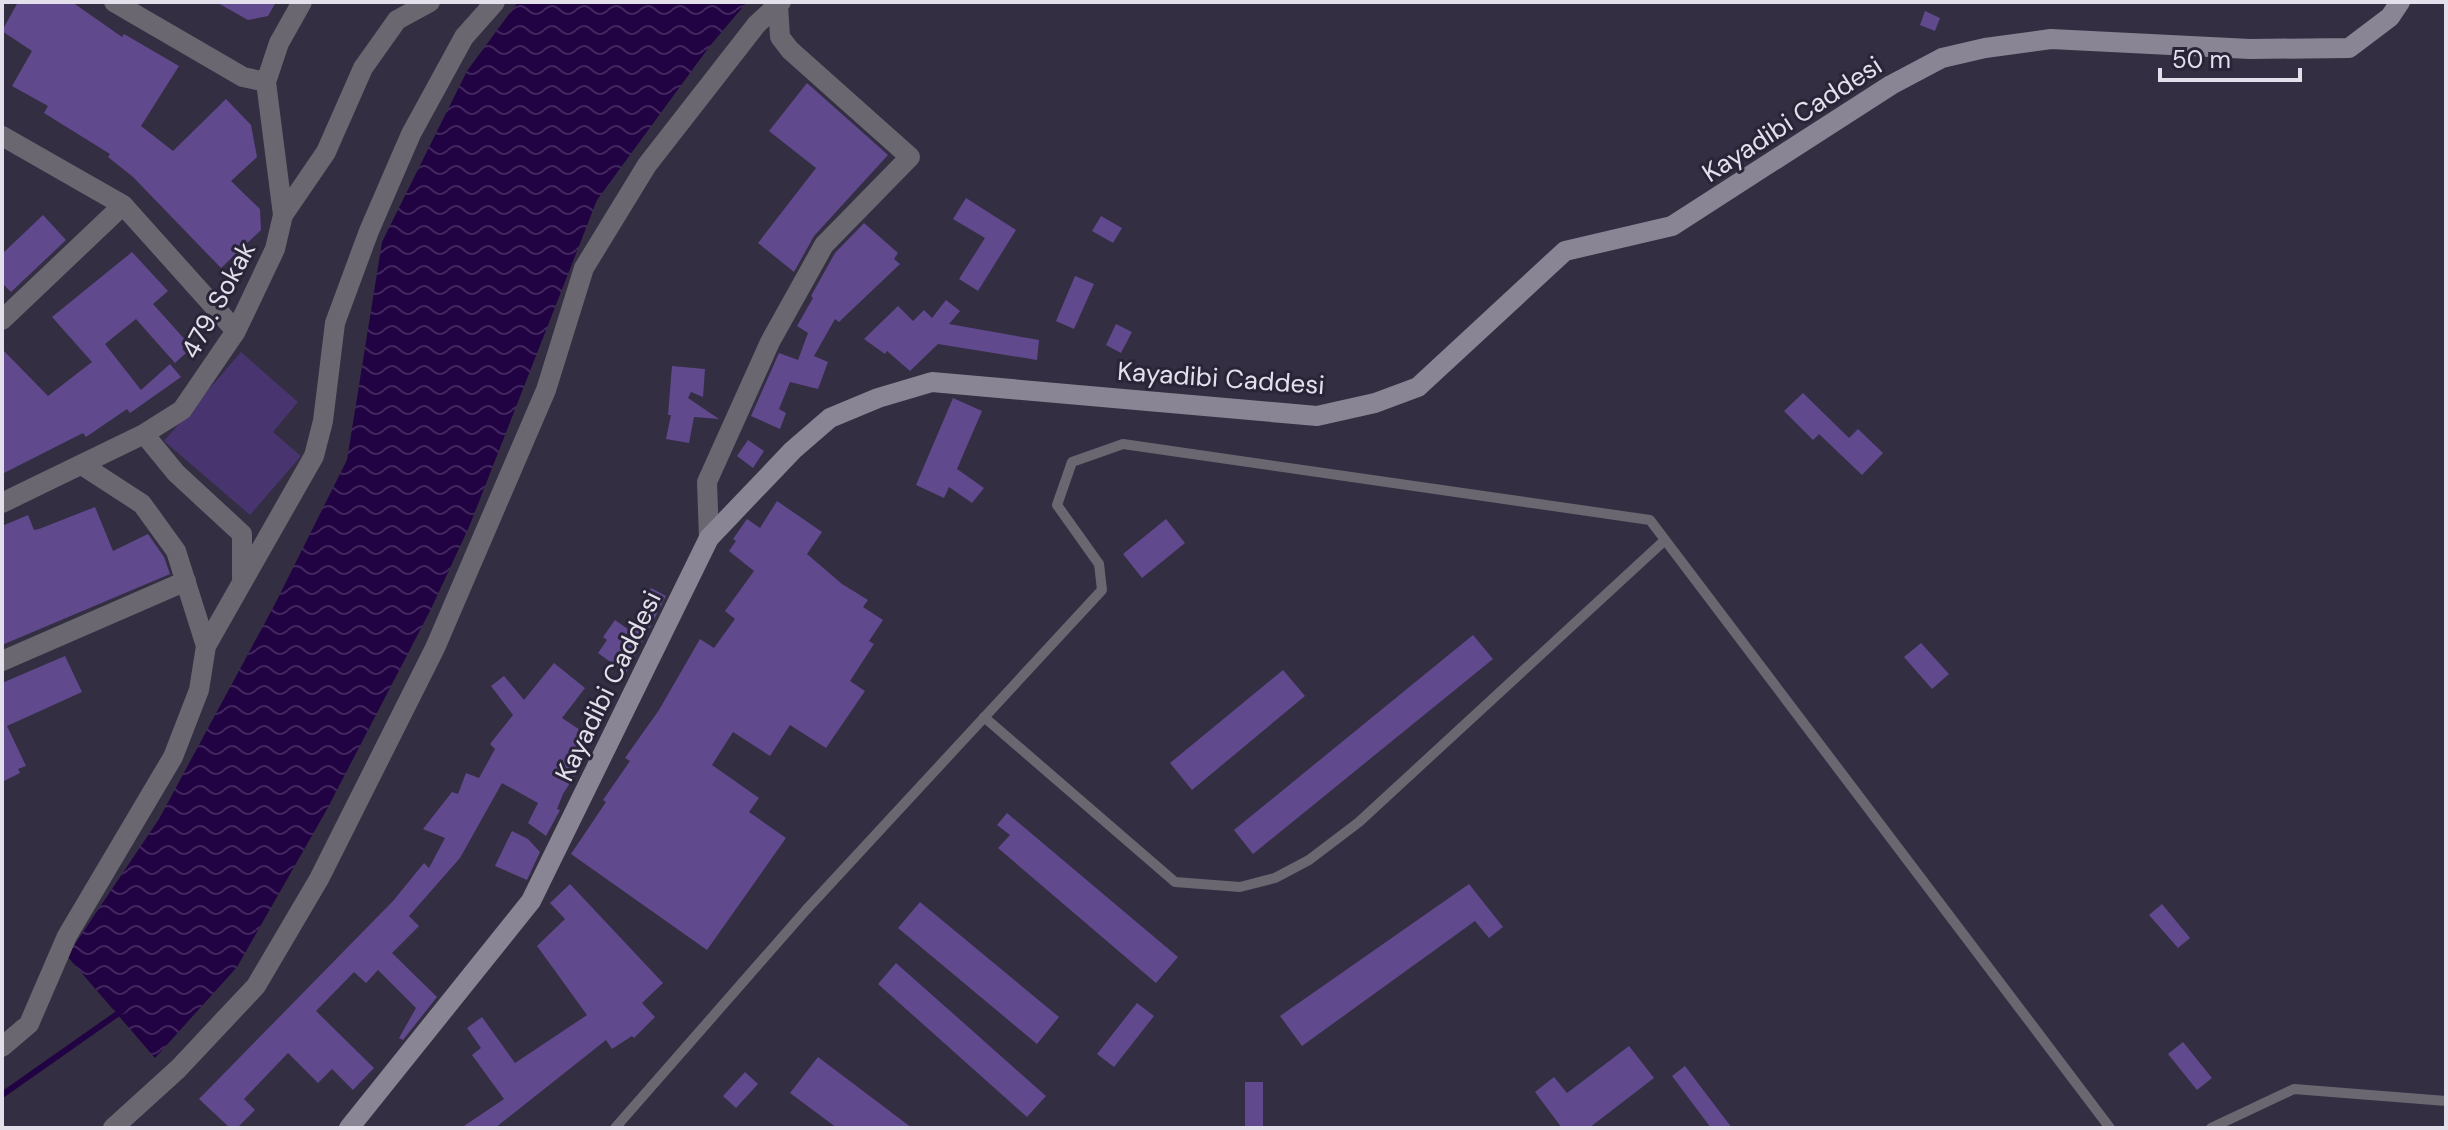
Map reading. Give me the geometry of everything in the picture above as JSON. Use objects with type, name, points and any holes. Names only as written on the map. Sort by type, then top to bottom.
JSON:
[{"type":"street","points":[[114,2],[243,77],[266,82],[279,43],[302,2]]},
{"type":"street","points":[[283,215],[326,152],[363,68],[397,20],[430,2]]},
{"type":"street","points":[[2,1047],[29,1024],[67,936],[173,757],[199,690],[206,646],[314,456],[323,421],[335,323],[411,134],[464,37],[495,2]]},
{"type":"street","name":"Kayadibi Caddesi","points":[[349,1128],[531,901],[709,538],[793,450],[830,418],[878,398],[932,382],[1317,416],[1375,403],[1418,387],[1565,251],[1672,226],[1891,85],[1942,58],[1985,48],[2051,39],[2264,49],[2349,48],[2390,17],[2400,2]]},
{"type":"street","points":[[709,538],[707,482],[770,342],[824,245],[910,157],[790,50],[780,37],[780,3]]},
{"type":"street","points":[[113,1128],[178,1069],[256,986],[319,879],[435,648],[546,390],[584,268],[647,165],[757,24],[780,3]]},
{"type":"street","name":"479. Sokak","points":[[2,503],[144,434],[182,410],[236,331],[275,249],[283,215],[266,82]]},
{"type":"street","points":[[2,136],[123,205],[236,331]]},
{"type":"street","points":[[2,320],[123,205]]},
{"type":"street","points":[[144,434],[176,473],[242,534],[242,580]]},
{"type":"street","points":[[82,465],[142,504],[176,551],[206,646]]},
{"type":"street","points":[[2,661],[186,581]]},
{"type":"lane","points":[[615,1128],[806,910],[1102,590],[1099,564],[1057,505],[1072,462],[1123,444],[1650,520],[2110,1128]]},
{"type":"lane","points":[[984,717],[1175,882],[1240,887],[1263,881],[1309,860],[1359,822],[1665,540]]},
{"type":"lane","points":[[2211,1128],[2294,1089],[2446,1101]]},
{"type":"shaded area","points":[[241,352],[298,402],[273,432],[301,456],[250,515],[164,441]]},
{"type":"water","points":[[518,2],[747,2],[709,47],[597,200],[469,527],[431,609],[326,811],[237,967],[155,1058],[67,956],[159,819],[275,604],[347,460],[382,242],[467,71]]},
{"type":"building","points":[[18,2],[72,2],[122,37],[124,34],[179,66],[141,126],[173,151],[226,99],[251,125],[257,157],[231,181],[260,209],[261,230],[221,268],[133,177],[108,157],[110,154],[44,113],[48,106],[12,86],[32,51],[2,31]]},
{"type":"building","points":[[216,2],[276,2],[268,16],[248,20]]},
{"type":"building","points":[[1925,11],[1940,18],[1935,31],[1920,25]]},
{"type":"building","points":[[807,83],[888,155],[814,236],[794,272],[758,243],[816,168],[769,131]]},
{"type":"building","points":[[966,198],[1016,230],[978,291],[959,279],[985,238],[953,219]]},
{"type":"building","points":[[43,215],[66,240],[11,292],[2,283],[2,254]]},
{"type":"building","points":[[1101,216],[1122,228],[1113,243],[1092,231]]},
{"type":"building","points":[[864,223],[898,253],[894,259],[900,264],[839,322],[835,319],[814,356],[828,362],[818,389],[790,382],[779,409],[786,413],[780,429],[751,416],[779,353],[798,360],[808,333],[797,326],[813,298],[811,296],[835,253]]},
{"type":"building","points":[[132,252],[168,291],[153,304],[188,343],[182,349],[186,353],[175,363],[136,319],[105,344],[141,390],[170,364],[181,377],[130,413],[127,409],[86,437],[83,433],[2,474],[2,349],[48,396],[92,362],[52,317]]},
{"type":"building","points":[[1075,276],[1094,284],[1074,329],[1056,321]]},
{"type":"building","points":[[946,300],[960,311],[949,324],[1039,340],[1037,360],[938,344],[910,371],[887,351],[885,354],[864,339],[898,306],[913,321],[924,310],[932,318]]},
{"type":"building","points":[[1116,324],[1132,332],[1121,353],[1106,345]]},
{"type":"building","points":[[672,366],[705,369],[703,397],[691,392],[688,398],[719,419],[694,417],[689,443],[666,439],[671,415],[668,415]]},
{"type":"building","points":[[1803,393],[1849,438],[1858,429],[1883,453],[1862,475],[1819,434],[1813,440],[1784,411]]},
{"type":"building","points":[[953,398],[982,411],[957,469],[984,488],[972,503],[949,487],[944,498],[916,485]]},
{"type":"building","points":[[748,440],[764,451],[753,468],[737,456]]},
{"type":"building","points":[[777,501],[822,532],[807,554],[842,584],[868,600],[863,607],[883,620],[869,641],[874,644],[850,681],[865,691],[826,748],[790,725],[770,756],[733,732],[712,765],[759,798],[749,812],[786,838],[707,950],[571,854],[606,802],[603,800],[630,761],[625,758],[659,710],[700,639],[714,648],[735,619],[725,611],[754,571],[729,551],[736,541],[733,539],[747,519],[760,528]]},
{"type":"building","points":[[95,507],[113,551],[148,534],[164,557],[170,574],[2,645],[2,526],[28,515],[34,530],[39,529]]},
{"type":"building","points":[[1166,519],[1185,543],[1142,578],[1123,554]]},
{"type":"building","points":[[651,588],[666,596],[626,673],[598,653],[607,640],[603,637],[615,620],[629,630]]},
{"type":"building","points":[[1473,635],[1493,659],[1253,854],[1234,830]]},
{"type":"building","points":[[1921,643],[1949,674],[1932,689],[1904,657]]},
{"type":"building","points":[[65,656],[82,692],[7,726],[26,766],[18,769],[20,773],[2,782],[2,683]]},
{"type":"building","points":[[554,663],[585,688],[562,718],[592,738],[572,768],[577,772],[563,794],[557,809],[560,810],[546,836],[528,823],[538,803],[502,783],[460,858],[409,916],[419,926],[392,953],[437,997],[403,1040],[399,1038],[416,1008],[378,970],[366,983],[354,972],[316,1011],[374,1068],[353,1090],[332,1069],[318,1083],[288,1053],[244,1099],[255,1110],[237,1128],[230,1128],[199,1099],[393,901],[424,863],[429,868],[445,838],[423,829],[452,792],[458,794],[466,773],[479,778],[495,749],[490,744],[513,715],[491,686],[504,676],[524,700]]},
{"type":"building","points":[[1283,670],[1305,696],[1192,790],[1170,763]]},
{"type":"building","points":[[1007,813],[1178,957],[1156,983],[998,848],[1010,835],[997,825]]},
{"type":"building","points":[[512,831],[528,839],[540,852],[527,880],[495,866]]},
{"type":"building","points":[[570,884],[663,983],[642,1003],[655,1017],[634,1038],[632,1036],[612,1049],[606,1040],[495,1128],[461,1128],[504,1099],[472,1055],[481,1048],[467,1028],[482,1017],[515,1063],[587,1015],[537,946],[565,919],[550,903]]},
{"type":"building","points":[[1469,884],[1503,927],[1489,938],[1475,921],[1302,1046],[1280,1016]]},
{"type":"building","points":[[920,902],[1059,1017],[1037,1044],[898,928]]},
{"type":"building","points":[[2162,904],[2190,938],[2178,948],[2149,915]]},
{"type":"building","points":[[896,963],[1046,1096],[1027,1117],[878,984]]},
{"type":"building","points":[[1137,1003],[1154,1016],[1114,1067],[1097,1054]]},
{"type":"building","points":[[2183,1042],[2212,1078],[2197,1090],[2168,1054]]},
{"type":"building","points":[[1629,1046],[1654,1078],[1589,1128],[1562,1128],[1535,1092],[1554,1077],[1567,1093]]},
{"type":"building","points":[[818,1057],[912,1128],[837,1128],[790,1093]]},
{"type":"building","points":[[1685,1066],[1732,1128],[1711,1128],[1672,1076]]},
{"type":"building","points":[[745,1072],[758,1084],[736,1108],[723,1096]]},
{"type":"building","points":[[1245,1082],[1263,1082],[1263,1128],[1245,1128]]},
{"type":"waterway","points":[[2,1095],[123,1010]]}]
